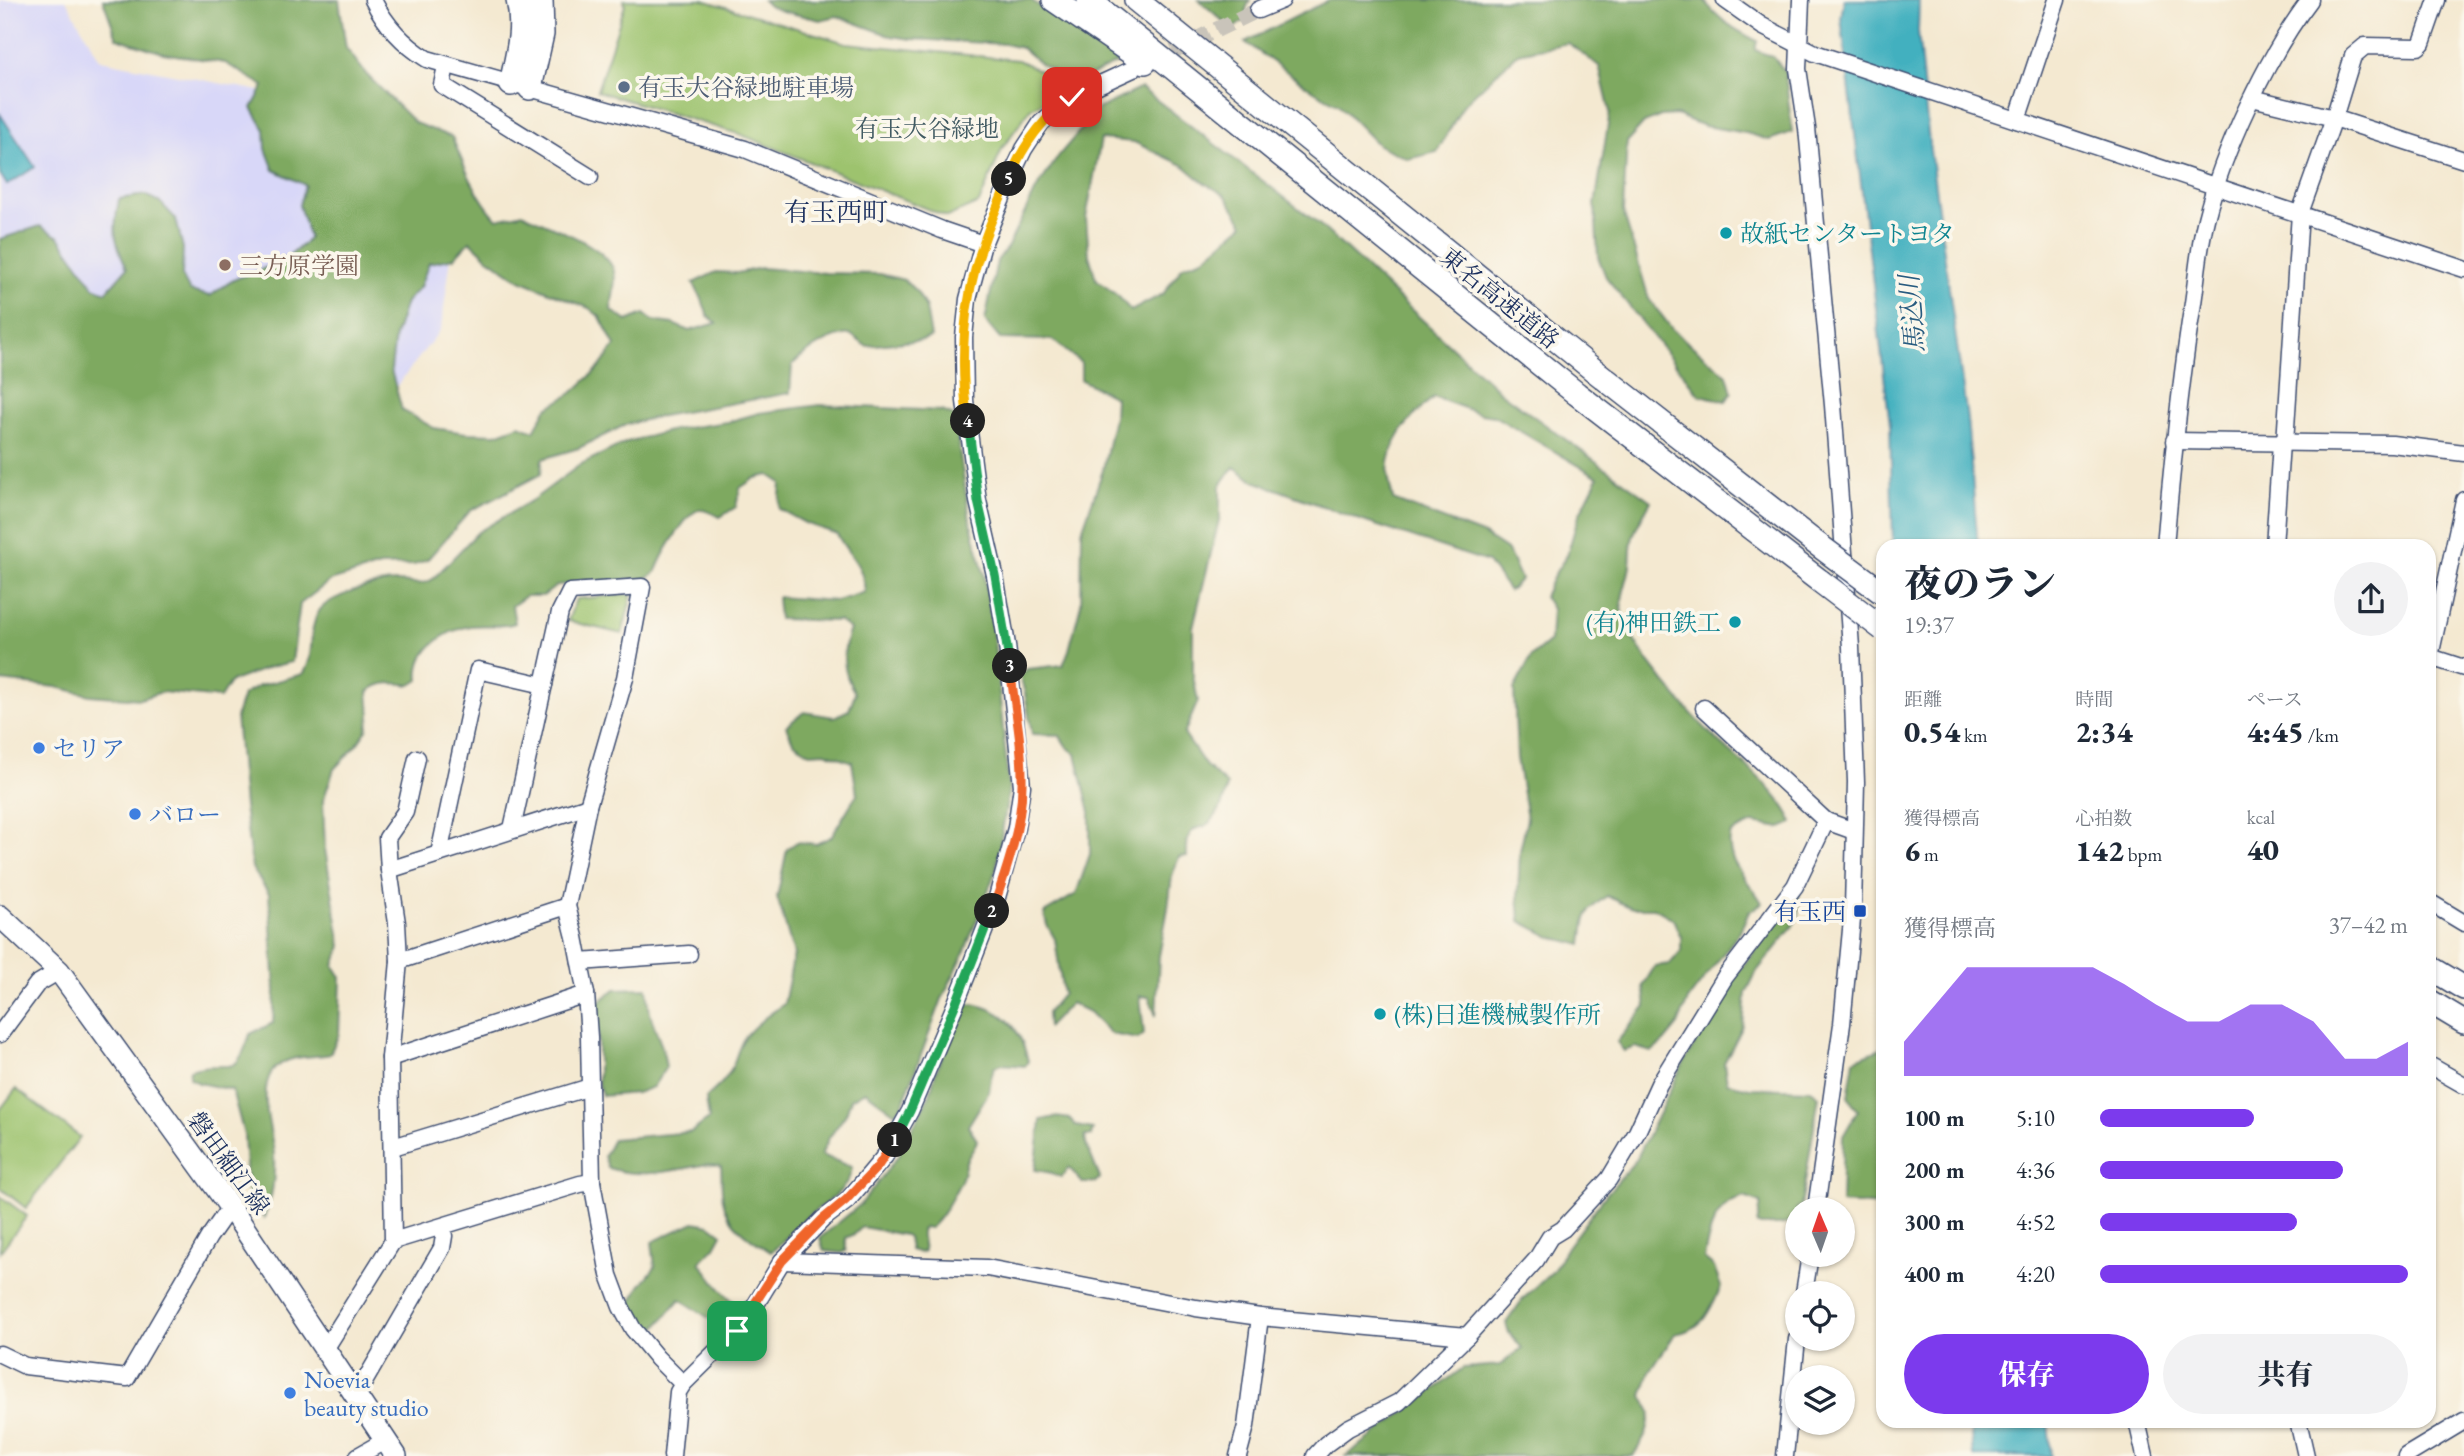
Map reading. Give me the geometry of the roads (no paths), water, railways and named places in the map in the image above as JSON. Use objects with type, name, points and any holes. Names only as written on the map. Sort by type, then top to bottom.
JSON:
[{"type":"highway","points":[[518,0],[522,20],[520,86]]},
{"type":"highway","points":[[520,86],[541,34],[541,0]]},
{"type":"highway","points":[[1054,0],[1292,163]]},
{"type":"highway","name":"東名高速道路","points":[[1089,0],[1577,394],[1876,624]]},
{"type":"highway","name":"東名高速道路","points":[[1136,0],[1595,371],[1876,588]]},
{"type":"highway","points":[[1154,0],[1273,109]]},
{"type":"highway","points":[[2436,971],[2464,988]]},
{"type":"highway","points":[[2436,1005],[2464,1022]]},
{"type":"main road","name":"磐田細江線","points":[[0,916],[59,971],[230,1207],[391,1448]]},
{"type":"street","points":[[373,0],[382,18],[402,42],[427,59],[745,149],[942,230],[983,244]]},
{"type":"street","points":[[1258,10],[1282,0]]},
{"type":"street","points":[[1724,0],[1762,26],[1815,53],[2464,269]]},
{"type":"street","points":[[1801,0],[1798,69],[1807,128],[1826,327],[1851,647],[1856,782],[1849,957],[1818,1197]]},
{"type":"street","points":[[2017,120],[2057,0]]},
{"type":"street","points":[[2166,539],[2180,382],[2205,222],[2216,185],[2252,97],[2295,20],[2310,0]]},
{"type":"street","points":[[2275,539],[2300,213],[2353,56],[2365,46],[2418,47],[2422,43],[2437,0]]},
{"type":"street","points":[[446,66],[442,85],[590,177]]},
{"type":"street","points":[[672,1456],[678,1392],[683,1384],[737,1331],[782,1261],[878,1166],[898,1136],[996,901],[1016,828],[1022,786],[1016,720],[997,587],[978,501],[965,401],[965,322],[983,244],[1024,149],[1041,124],[1072,97],[1133,69]]},
{"type":"street","points":[[2252,97],[2334,118],[2464,160]]},
{"type":"street","points":[[2174,441],[2392,444],[2464,453]]},
{"type":"street","points":[[2436,625],[2464,500]]},
{"type":"street","points":[[512,830],[560,612],[570,592],[642,587],[625,678],[588,806],[566,906],[586,994],[592,1182],[609,1275],[633,1329],[683,1384]]},
{"type":"street","points":[[2436,655],[2464,668]]},
{"type":"street","points":[[439,854],[478,670],[544,685]]},
{"type":"street","points":[[1704,708],[1826,821],[1854,831]]},
{"type":"street","points":[[324,1351],[393,1241],[390,1058],[399,961],[387,838],[405,812],[417,758]]},
{"type":"street","points":[[389,870],[588,806]]},
{"type":"street","points":[[1315,1456],[1326,1444],[1348,1429],[1399,1402],[1467,1336],[1536,1260],[1550,1237],[1563,1230],[1609,1179],[1637,1132],[1659,1084],[1725,977],[1796,887],[1826,821]]},
{"type":"street","points":[[399,961],[566,906]]},
{"type":"street","points":[[2436,906],[2464,923]]},
{"type":"street","points":[[580,962],[689,954]]},
{"type":"street","points":[[0,1034],[37,984],[59,971]]},
{"type":"street","points":[[390,1058],[586,994]]},
{"type":"street","points":[[2436,1069],[2464,1085]]},
{"type":"street","points":[[393,1147],[590,1087]]},
{"type":"street","points":[[393,1241],[592,1182]]},
{"type":"street","points":[[0,1354],[24,1366],[127,1378],[209,1237],[230,1207]]},
{"type":"street","points":[[356,1396],[442,1248],[442,1227]]},
{"type":"street","points":[[782,1261],[987,1268],[1196,1308],[1260,1317],[1467,1336]]},
{"type":"street","points":[[1238,1456],[1246,1426],[1260,1317]]},
{"type":"street","points":[[1785,1456],[1796,1351]]},
{"type":"street","points":[[2406,1456],[2464,1421]]},
{"type":"street","points":[[2139,1428],[2145,1456]]},
{"type":"street","points":[[2300,1428],[2306,1456]]},
{"type":"street","points":[[358,1456],[391,1448]]},
{"type":"water","name":"馬込川","points":[[1844,0],[1919,0],[1918,31],[1929,143],[1967,418],[1977,539],[1893,539],[1890,425],[1841,18]]},
{"type":"water","points":[[0,114],[35,167],[7,185],[0,174]]},
{"type":"water","points":[[1971,1428],[2049,1428],[2051,1456],[1973,1456]]},
{"type":"tunnel","points":[[1151,61],[1258,10]]},
{"type":"place","name":"有玉大谷緑地駐車場","points":[[624,87]]},
{"type":"place","name":"故紙センタートヨタ","points":[[1726,233]]},
{"type":"place","name":"三方原学園","points":[[225,265]]},
{"type":"place","name":"(有)神田鉄工","points":[[1735,622]]},
{"type":"place","name":"セリア","points":[[39,748]]},
{"type":"place","name":"バロー","points":[[135,814]]},
{"type":"place","name":"有玉西","points":[[1860,911]]},
{"type":"place","name":"(株)日進機械製作所","points":[[1380,1014]]},
{"type":"place","name":"Noevia beauty studio","points":[[290,1393]]},
{"type":"district","name":"有玉西町","points":[[836,212]]},
{"type":"park label","name":"有玉大谷緑地","points":[[927,128]]}]
